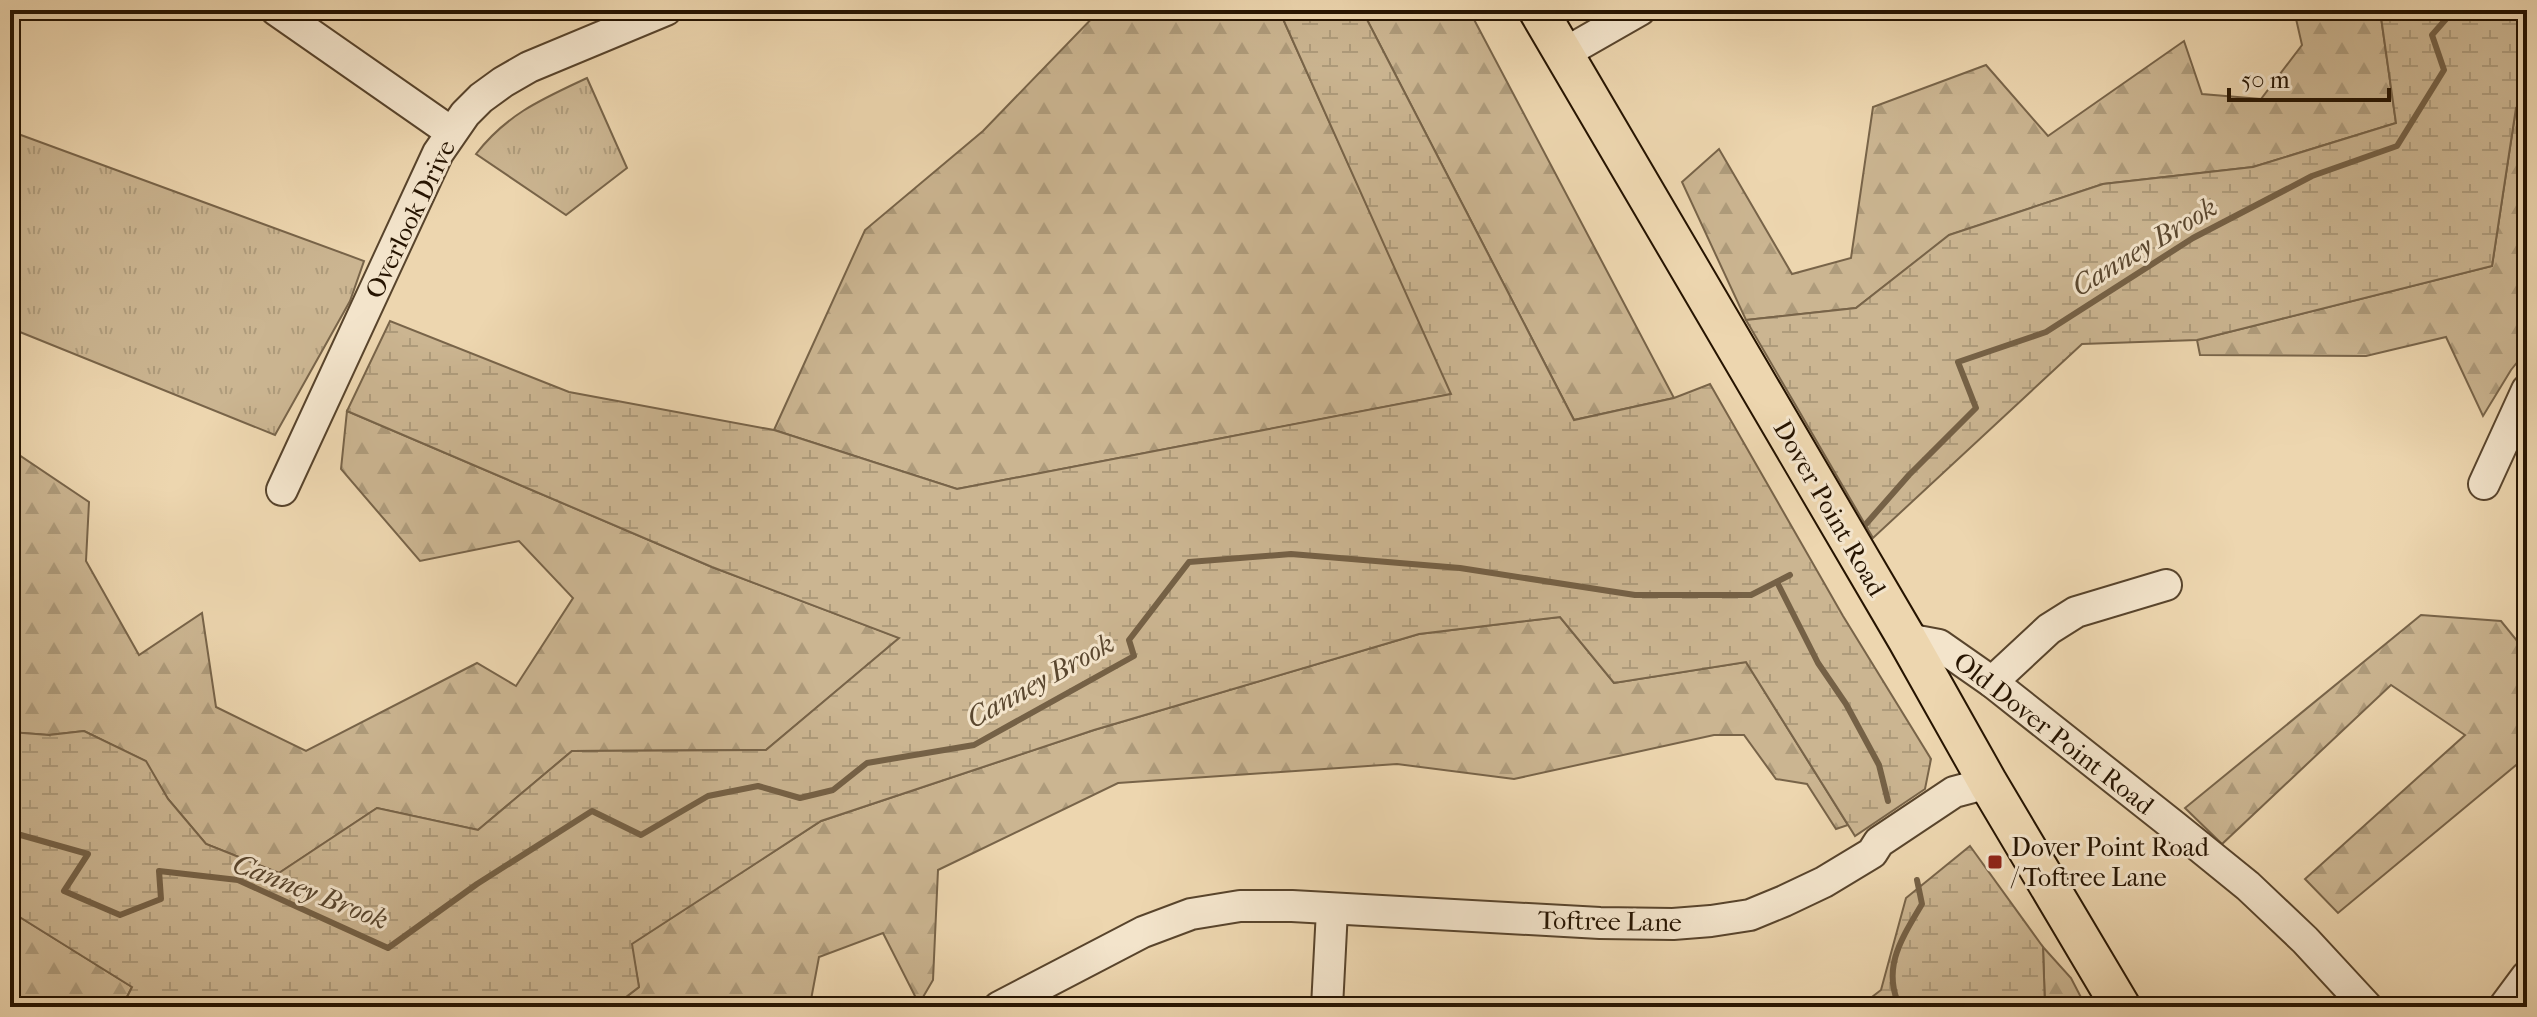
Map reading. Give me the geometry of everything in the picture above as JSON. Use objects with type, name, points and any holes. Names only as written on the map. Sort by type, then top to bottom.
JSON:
[{"type":"main road","name":"Dover Point Road","points":[[1538,10],[2121,1007]]},
{"type":"street","points":[[276,10],[451,132]]},
{"type":"street","name":"Overlook Drive","points":[[282,490],[438,153],[451,132],[481,98],[529,67],[666,10]]},
{"type":"street","points":[[1563,54],[1640,10]]},
{"type":"street","points":[[2484,484],[2527,390]]},
{"type":"street","points":[[1992,682],[2049,629],[2076,612],[2166,585]]},
{"type":"street","name":"Old Dover Point Road","points":[[1907,639],[1939,645],[1992,682],[2248,886],[2305,940],[2367,1007]]},
{"type":"street","name":"Toftree Lane","points":[[999,1007],[1143,932],[1191,914],[1240,906],[1600,923],[1673,924],[1750,915],[1824,882],[1872,853],[1886,854],[1937,827],[1964,808],[1988,783]]},
{"type":"street","points":[[1327,1007],[1332,910]]},
{"type":"street","points":[[2504,1007],[2527,976]]},
{"type":"green space","points":[[1100,10],[1279,10],[1452,394],[957,489],[774,430],[865,230],[983,131]]},
{"type":"green space","points":[[1279,10],[1362,10],[1574,420],[1674,398],[1710,384],[1843,616],[1931,759],[1925,789],[1855,836],[1746,662],[1614,683],[1560,617],[1419,634],[1094,730],[821,821],[632,944],[639,987],[613,1007],[122,1007],[132,987],[10,911],[10,732],[49,735],[84,731],[146,761],[168,799],[206,844],[279,873],[377,808],[478,830],[572,751],[766,750],[899,638],[712,567],[347,411],[390,321],[569,392],[774,430],[957,489],[1451,394]]},
{"type":"green space","points":[[1362,10],[1469,10],[1674,398],[1574,420]]},
{"type":"green space","points":[[2294,10],[2380,10],[2396,123],[2253,167],[2103,184],[1950,235],[1856,308],[1746,320],[1682,182],[1719,149],[1792,274],[1851,258],[1873,107],[1986,65],[2048,136],[2184,41],[2202,94],[2261,99],[2302,45]]},
{"type":"green space","points":[[2380,10],[2527,10],[2527,95],[2516,108],[2492,266],[2197,340],[2082,344],[1873,538],[1746,320],[1856,308],[1949,235],[2103,184],[2253,167],[2396,123]]},
{"type":"green space","points":[[587,78],[627,168],[566,215],[476,154],[513,118]]},
{"type":"green space","points":[[2527,95],[2527,350],[2483,416],[2446,337],[2366,356],[2200,355],[2197,340],[2492,266],[2516,108]]},
{"type":"green space","points":[[10,131],[364,261],[350,301],[275,435],[10,328]]},
{"type":"green space","points":[[347,411],[712,567],[900,638],[766,750],[572,751],[478,830],[377,808],[279,873],[206,844],[168,799],[145,761],[84,731],[49,735],[10,732],[10,449],[89,502],[86,561],[139,655],[202,613],[216,707],[306,751],[477,663],[516,686],[573,598],[519,541],[420,561],[341,469]]},
{"type":"green space","points":[[2421,615],[2501,621],[2527,653],[2527,756],[2338,913],[2305,879],[2465,735],[2391,685],[2222,844],[2185,808]]},
{"type":"green space","points":[[1560,617],[1614,683],[1746,662],[1848,825],[1836,829],[1807,784],[1776,779],[1744,735],[1714,735],[1514,779],[1397,764],[1118,783],[938,870],[933,980],[919,1004],[883,933],[819,957],[810,1005],[806,1007],[613,1007],[639,987],[631,944],[821,821],[1094,730],[1419,634]]},
{"type":"green space","points":[[1970,846],[2043,947],[2045,1007],[1859,1007],[1881,990],[1906,898]]},
{"type":"green space","points":[[10,911],[132,987],[122,1007],[10,1007]]},
{"type":"green space","points":[[2043,947],[2071,978],[2086,1007],[2045,1007]]},
{"type":"waterway","name":"Canney Brook","points":[[1866,524],[1909,475],[1976,408],[1958,362],[2046,332],[2193,238],[2312,176],[2397,146],[2444,70],[2432,35],[2454,10]]},
{"type":"waterway","name":"Canney Brook","points":[[10,832],[88,854],[64,891],[120,915],[161,899],[159,871],[238,880],[388,948],[477,884],[592,811],[641,835],[708,796],[758,786],[800,798],[833,790],[867,763],[974,745],[1134,656],[1129,640],[1189,562],[1291,554],[1460,568],[1635,595],[1751,595],[1790,575]]},
{"type":"waterway","points":[[1777,582],[1818,663],[1846,704],[1879,765],[1888,801]]},
{"type":"waterway","points":[[1900,1007],[1895,993],[1893,966],[1901,941],[1922,904],[1917,880]]},
{"type":"place","name":"Dover Point Road / Toftree Lane","points":[[1995,862]]}]
